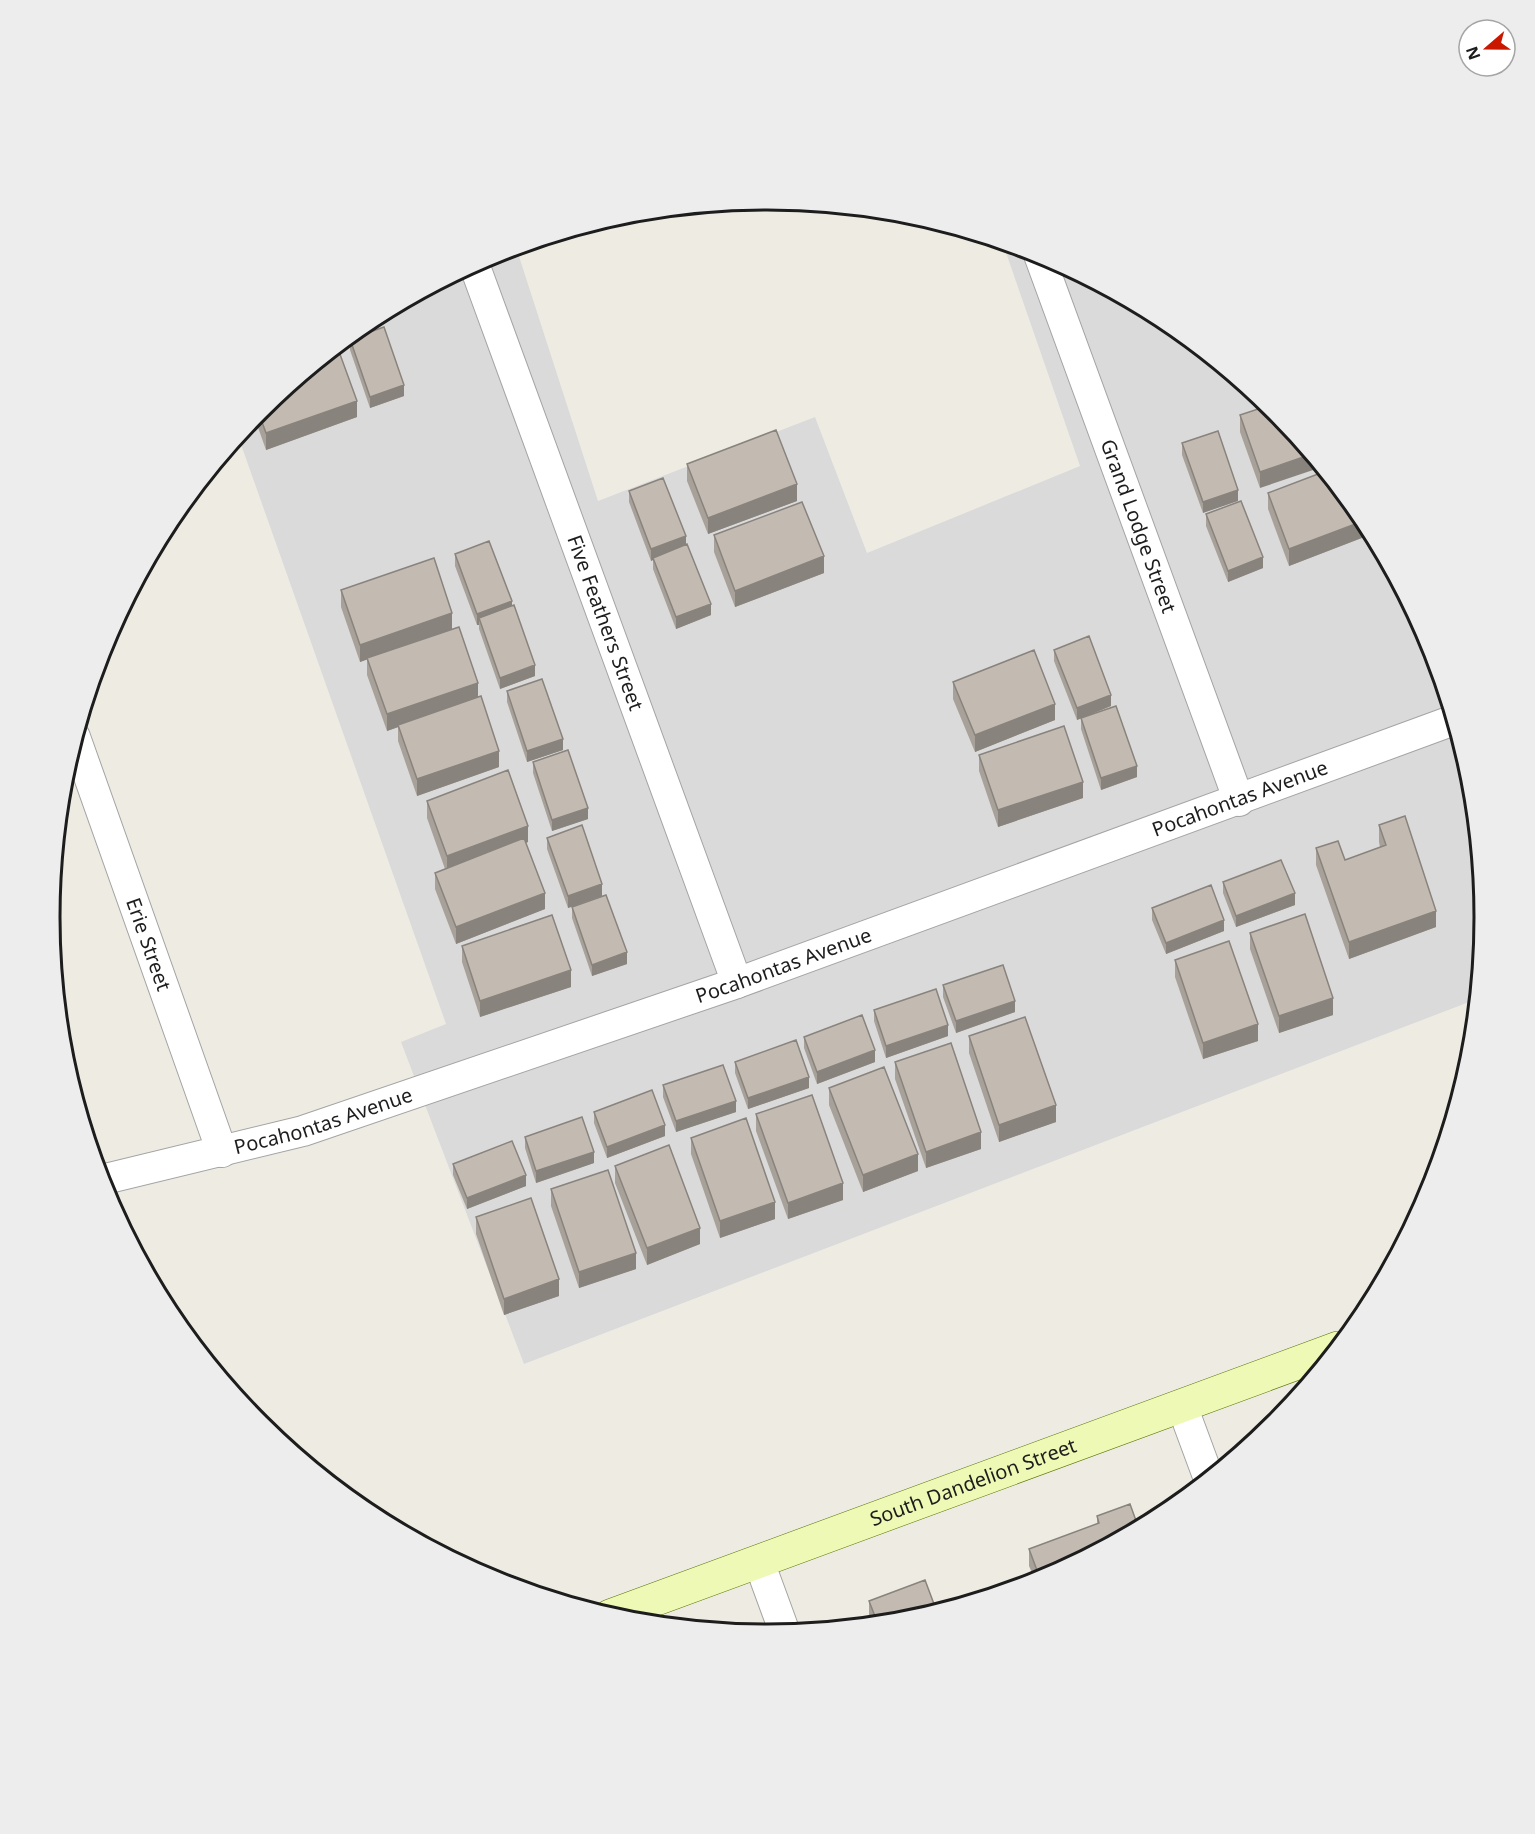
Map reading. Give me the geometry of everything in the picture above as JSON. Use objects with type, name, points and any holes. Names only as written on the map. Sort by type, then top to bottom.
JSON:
[{"type":"street","name":"Grand Lodge Street","points":[[1043,265],[1239,801]]},
{"type":"street","name":"Five Feathers Street","points":[[477,272],[737,983]]},
{"type":"street","name":"Pocahontas Avenue","points":[[110,1178],[303,1131],[737,983],[1239,801],[1447,723]]},
{"type":"street","name":"Erie Street","points":[[80,751],[222,1152]]},
{"type":"street","name":"South Dandelion Street","points":[[626,1610],[1325,1353]]},
{"type":"street","points":[[1182,1406],[1206,1471]]},
{"type":"street","points":[[759,1562],[781,1624]]},
{"type":"shaded area","points":[[1005,251],[1080,282],[1121,304],[1198,356],[1268,417],[1329,486],[1356,524],[1402,604],[1421,646],[1451,734],[1469,825],[1473,871],[1475,917],[1470,1002],[524,1364],[401,1042],[446,1024],[241,445],[301,385],[374,329],[455,282],[519,255],[598,501],[815,417],[867,553],[1080,466]]},
{"type":"building","points":[[384,327],[404,385],[370,397],[352,345],[370,332]]},
{"type":"building","points":[[340,354],[357,401],[266,433],[262,422],[267,417],[301,385]]},
{"type":"building","points":[[1259,409],[1304,457],[1260,472],[1240,415]]},
{"type":"building","points":[[776,430],[797,484],[708,518],[687,464]]},
{"type":"building","points":[[1218,431],[1238,490],[1203,502],[1182,443]]},
{"type":"building","points":[[1319,474],[1356,524],[1289,549],[1268,493]]},
{"type":"building","points":[[663,478],[686,536],[651,549],[629,491]]},
{"type":"building","points":[[1241,501],[1263,557],[1228,571],[1206,514]]},
{"type":"building","points":[[802,502],[824,556],[735,591],[714,535]]},
{"type":"building","points":[[489,541],[512,601],[477,614],[455,554]]},
{"type":"building","points":[[687,544],[711,604],[676,617],[653,558]]},
{"type":"building","points":[[434,558],[452,613],[360,645],[341,590]]},
{"type":"building","points":[[514,605],[535,665],[500,678],[479,618]]},
{"type":"building","points":[[459,627],[478,683],[387,714],[367,658]]},
{"type":"building","points":[[1089,636],[1111,695],[1077,708],[1054,650]]},
{"type":"building","points":[[1034,650],[1055,704],[975,735],[953,682]]},
{"type":"building","points":[[542,679],[563,739],[527,751],[507,691]]},
{"type":"building","points":[[481,696],[499,751],[417,779],[398,725]]},
{"type":"building","points":[[1116,706],[1137,766],[1101,778],[1081,718]]},
{"type":"building","points":[[1064,726],[1083,782],[998,810],[979,755]]},
{"type":"building","points":[[568,750],[588,808],[552,820],[533,762]]},
{"type":"building","points":[[508,770],[528,826],[447,856],[427,801]]},
{"type":"building","points":[[1405,816],[1436,911],[1349,942],[1316,848],[1338,841],[1345,860],[1386,845],[1379,825]]},
{"type":"building","points":[[582,825],[602,884],[568,896],[547,838]]},
{"type":"building","points":[[524,838],[545,893],[456,927],[435,873]]},
{"type":"building","points":[[1281,860],[1295,893],[1236,916],[1223,882]]},
{"type":"building","points":[[1211,885],[1224,920],[1166,943],[1152,908]]},
{"type":"building","points":[[606,895],[627,952],[592,965],[572,907]]},
{"type":"building","points":[[1305,914],[1333,998],[1279,1016],[1250,933]]},
{"type":"building","points":[[552,915],[571,970],[480,1001],[462,946]]},
{"type":"building","points":[[1229,941],[1258,1024],[1203,1043],[1175,960]]},
{"type":"building","points":[[1003,965],[1015,1001],[956,1021],[943,985]]},
{"type":"building","points":[[936,989],[948,1025],[886,1046],[874,1010]]},
{"type":"building","points":[[862,1015],[875,1050],[817,1072],[804,1037]]},
{"type":"building","points":[[1025,1017],[1056,1105],[999,1125],[969,1036]]},
{"type":"building","points":[[796,1040],[809,1077],[748,1098],[735,1062]]},
{"type":"building","points":[[951,1043],[981,1132],[926,1152],[895,1062]]},
{"type":"building","points":[[723,1065],[736,1101],[676,1121],[663,1085]]},
{"type":"building","points":[[884,1067],[918,1154],[863,1175],[829,1088]]},
{"type":"building","points":[[652,1090],[665,1125],[607,1147],[594,1112]]},
{"type":"building","points":[[812,1095],[843,1183],[788,1203],[756,1114]]},
{"type":"building","points":[[582,1117],[594,1152],[536,1171],[525,1137]]},
{"type":"building","points":[[746,1118],[775,1202],[720,1221],[691,1138]]},
{"type":"building","points":[[512,1141],[526,1175],[467,1198],[453,1164]]},
{"type":"building","points":[[669,1145],[700,1228],[647,1248],[615,1166]]},
{"type":"building","points":[[608,1170],[636,1253],[579,1272],[551,1189]]},
{"type":"building","points":[[531,1198],[559,1279],[504,1299],[476,1217]]},
{"type":"building","points":[[1130,1504],[1136,1521],[1080,1552],[1037,1571],[1029,1549],[1099,1523],[1097,1516]]},
{"type":"building","points":[[925,1580],[934,1604],[875,1616],[869,1601]]}]
